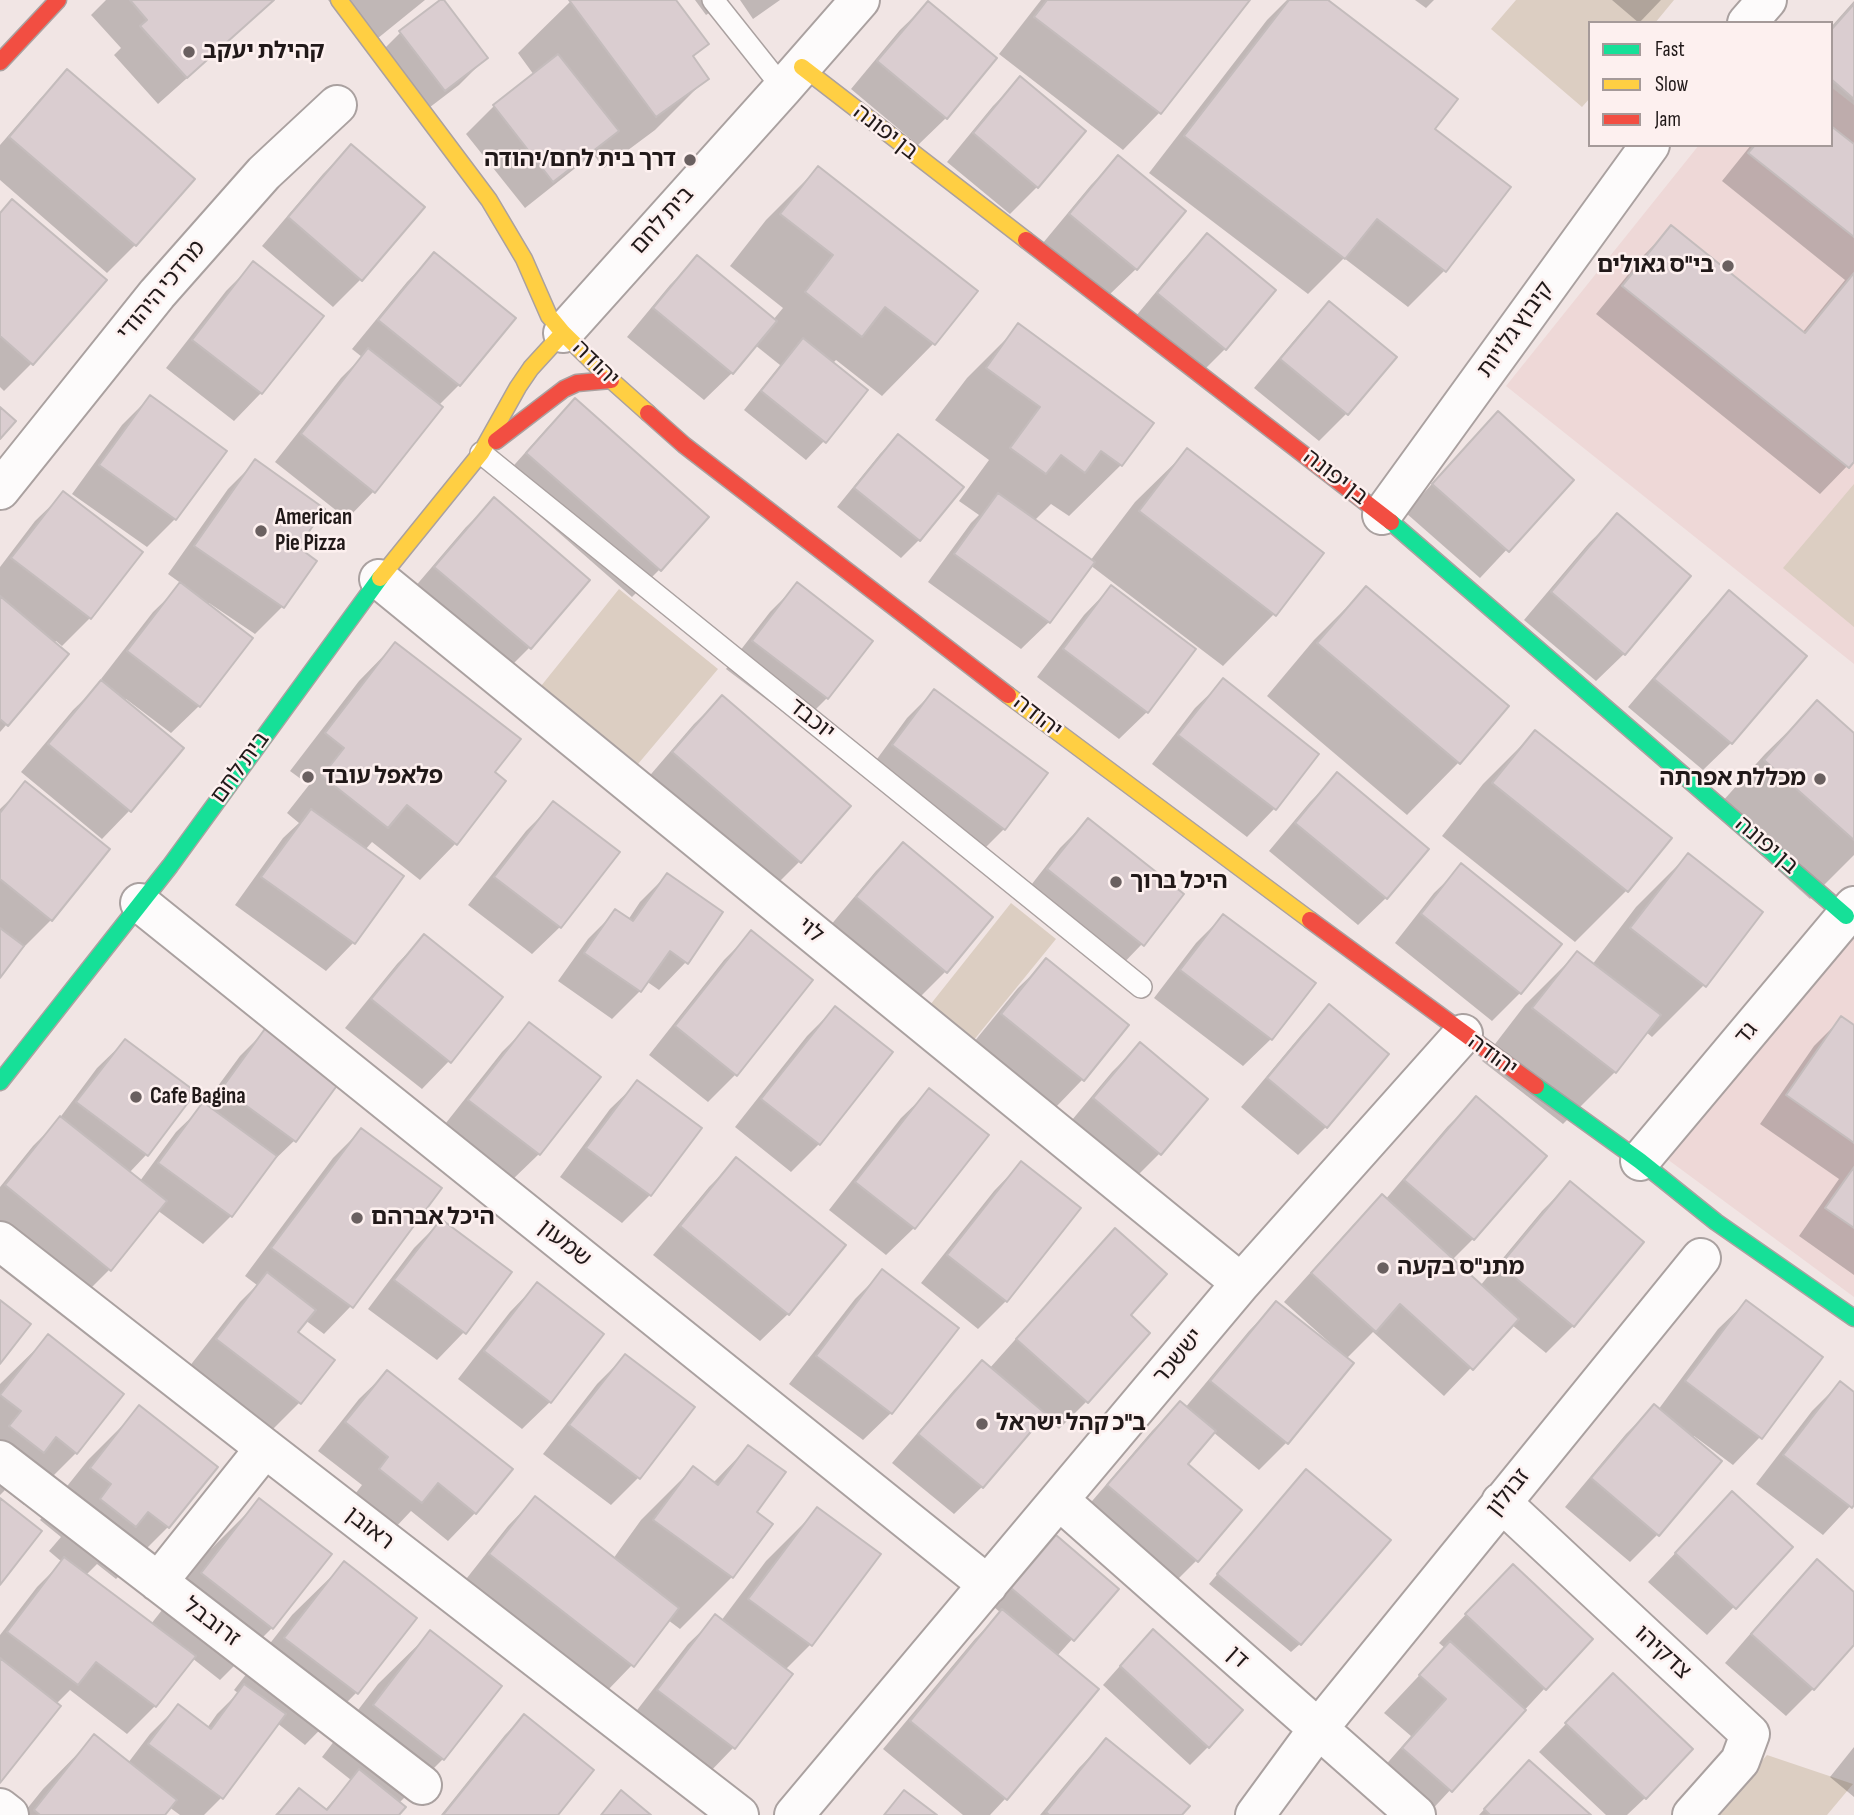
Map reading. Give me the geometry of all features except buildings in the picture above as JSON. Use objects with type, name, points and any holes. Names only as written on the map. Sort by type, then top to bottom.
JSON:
[{"type":"main road","points":[[0,62],[58,0]]},
{"type":"main road","name":"יהודה","points":[[339,0],[489,200],[524,259],[549,316],[562,333],[684,445],[1080,750],[1462,1034],[1640,1161],[1716,1222],[1854,1318]]},
{"type":"main road","name":"בן יפונה","points":[[792,78],[1382,515],[1850,911]]},
{"type":"main road","name":"בית לחם","points":[[0,1082],[170,866],[380,579],[481,453],[518,387],[562,333]]},
{"type":"main road","name":"בית לחם","points":[[481,453],[564,388],[577,383],[611,380]]},
{"type":"street","name":"בית לחם","points":[[562,333],[860,0]]},
{"type":"street","points":[[1749,21],[1766,0]]},
{"type":"street","name":"מרדכי היהודי","points":[[0,489],[157,294],[264,173],[337,104]]},
{"type":"street","name":"קיבוץ גלויות","points":[[1382,515],[1649,147]]},
{"type":"street","name":"לוי","points":[[380,579],[1241,1283]]},
{"type":"street","name":"שמעון","points":[[140,903],[988,1584]]},
{"type":"street","name":"גד","points":[[1640,1161],[1850,911]]},
{"type":"street","name":"יששכר","points":[[794,1815],[1241,1283],[1462,1034]]},
{"type":"street","name":"ראובן","points":[[0,1241],[739,1815]]},
{"type":"street","name":"זבולון","points":[[1255,1815],[1318,1729],[1701,1258]]},
{"type":"street","points":[[158,1582],[265,1448]]},
{"type":"street","name":"זרובבל","points":[[0,1460],[422,1785]]},
{"type":"street","name":"דן","points":[[1059,1500],[1416,1815]]},
{"type":"street","name":"צדקיהו","points":[[1501,1502],[1750,1734],[1740,1761],[1692,1815]]},
{"type":"street","points":[[0,1808],[9,1815]]},
{"type":"lane","points":[[713,0],[792,78]]},
{"type":"lane","name":"יוכבד","points":[[481,453],[1141,987]]},
{"type":"shaded area","points":[[1516,0],[1674,0],[1657,21],[1588,21],[1588,100],[1582,107],[1491,29]]},
{"type":"shaded area","name":"בי\"ס גאולים","points":[[1833,89],[1854,105],[1854,664],[1506,386],[1697,147],[1833,147]]},
{"type":"shaded area","points":[[1854,484],[1854,627],[1783,568]]},
{"type":"shaded area","points":[[619,589],[718,669],[638,764],[541,686]]},
{"type":"shaded area","points":[[1011,903],[1056,939],[973,1041],[930,1005]]},
{"type":"shaded area","points":[[1854,932],[1854,1297],[1663,1156]]},
{"type":"shaded area","points":[[1767,1755],[1853,1784],[1827,1815],[1714,1815]]},
{"type":"traffic: fast","points":[[1391,522],[1846,916]]},
{"type":"traffic: fast","points":[[0,1082],[170,866],[380,578]]},
{"type":"traffic: fast","points":[[1536,1086],[1640,1161],[1716,1222],[1854,1318]]},
{"type":"traffic: slow","points":[[339,0],[489,200],[524,259],[549,316],[563,333],[648,413]]},
{"type":"traffic: slow","points":[[802,67],[1026,240]]},
{"type":"traffic: slow","points":[[380,578],[481,453],[518,387],[531,368],[563,333]]},
{"type":"traffic: slow","points":[[1008,695],[1310,920]]},
{"type":"traffic: jam","points":[[0,62],[58,0]]},
{"type":"traffic: jam","points":[[1026,240],[1391,522]]},
{"type":"traffic: jam","points":[[496,441],[564,389],[577,383],[611,380]]},
{"type":"traffic: jam","points":[[648,413],[684,445],[1008,695]]},
{"type":"traffic: jam","points":[[1310,920],[1536,1086]]},
{"type":"place","name":"קהילת יעקב","points":[[189,52]]},
{"type":"place","name":"דרך בית לחם/יהודה","points":[[690,160]]},
{"type":"place","name":"בי\"ס גאולים","points":[[1728,266]]},
{"type":"place","name":"American Pie Pizza","points":[[261,531]]},
{"type":"place","name":"פלאפל עובד","points":[[308,777]]},
{"type":"place","name":"מכללת אפרתה","points":[[1820,779]]},
{"type":"place","name":"היכל ברוך","points":[[1116,882]]},
{"type":"place","name":"Cafe Bagina","points":[[136,1097]]},
{"type":"place","name":"היכל אברהם","points":[[357,1218]]},
{"type":"place","name":"מתנ\"ס בקעה","points":[[1383,1268]]},
{"type":"place","name":"ב\"כ קהל ישראל","points":[[982,1424]]}]
